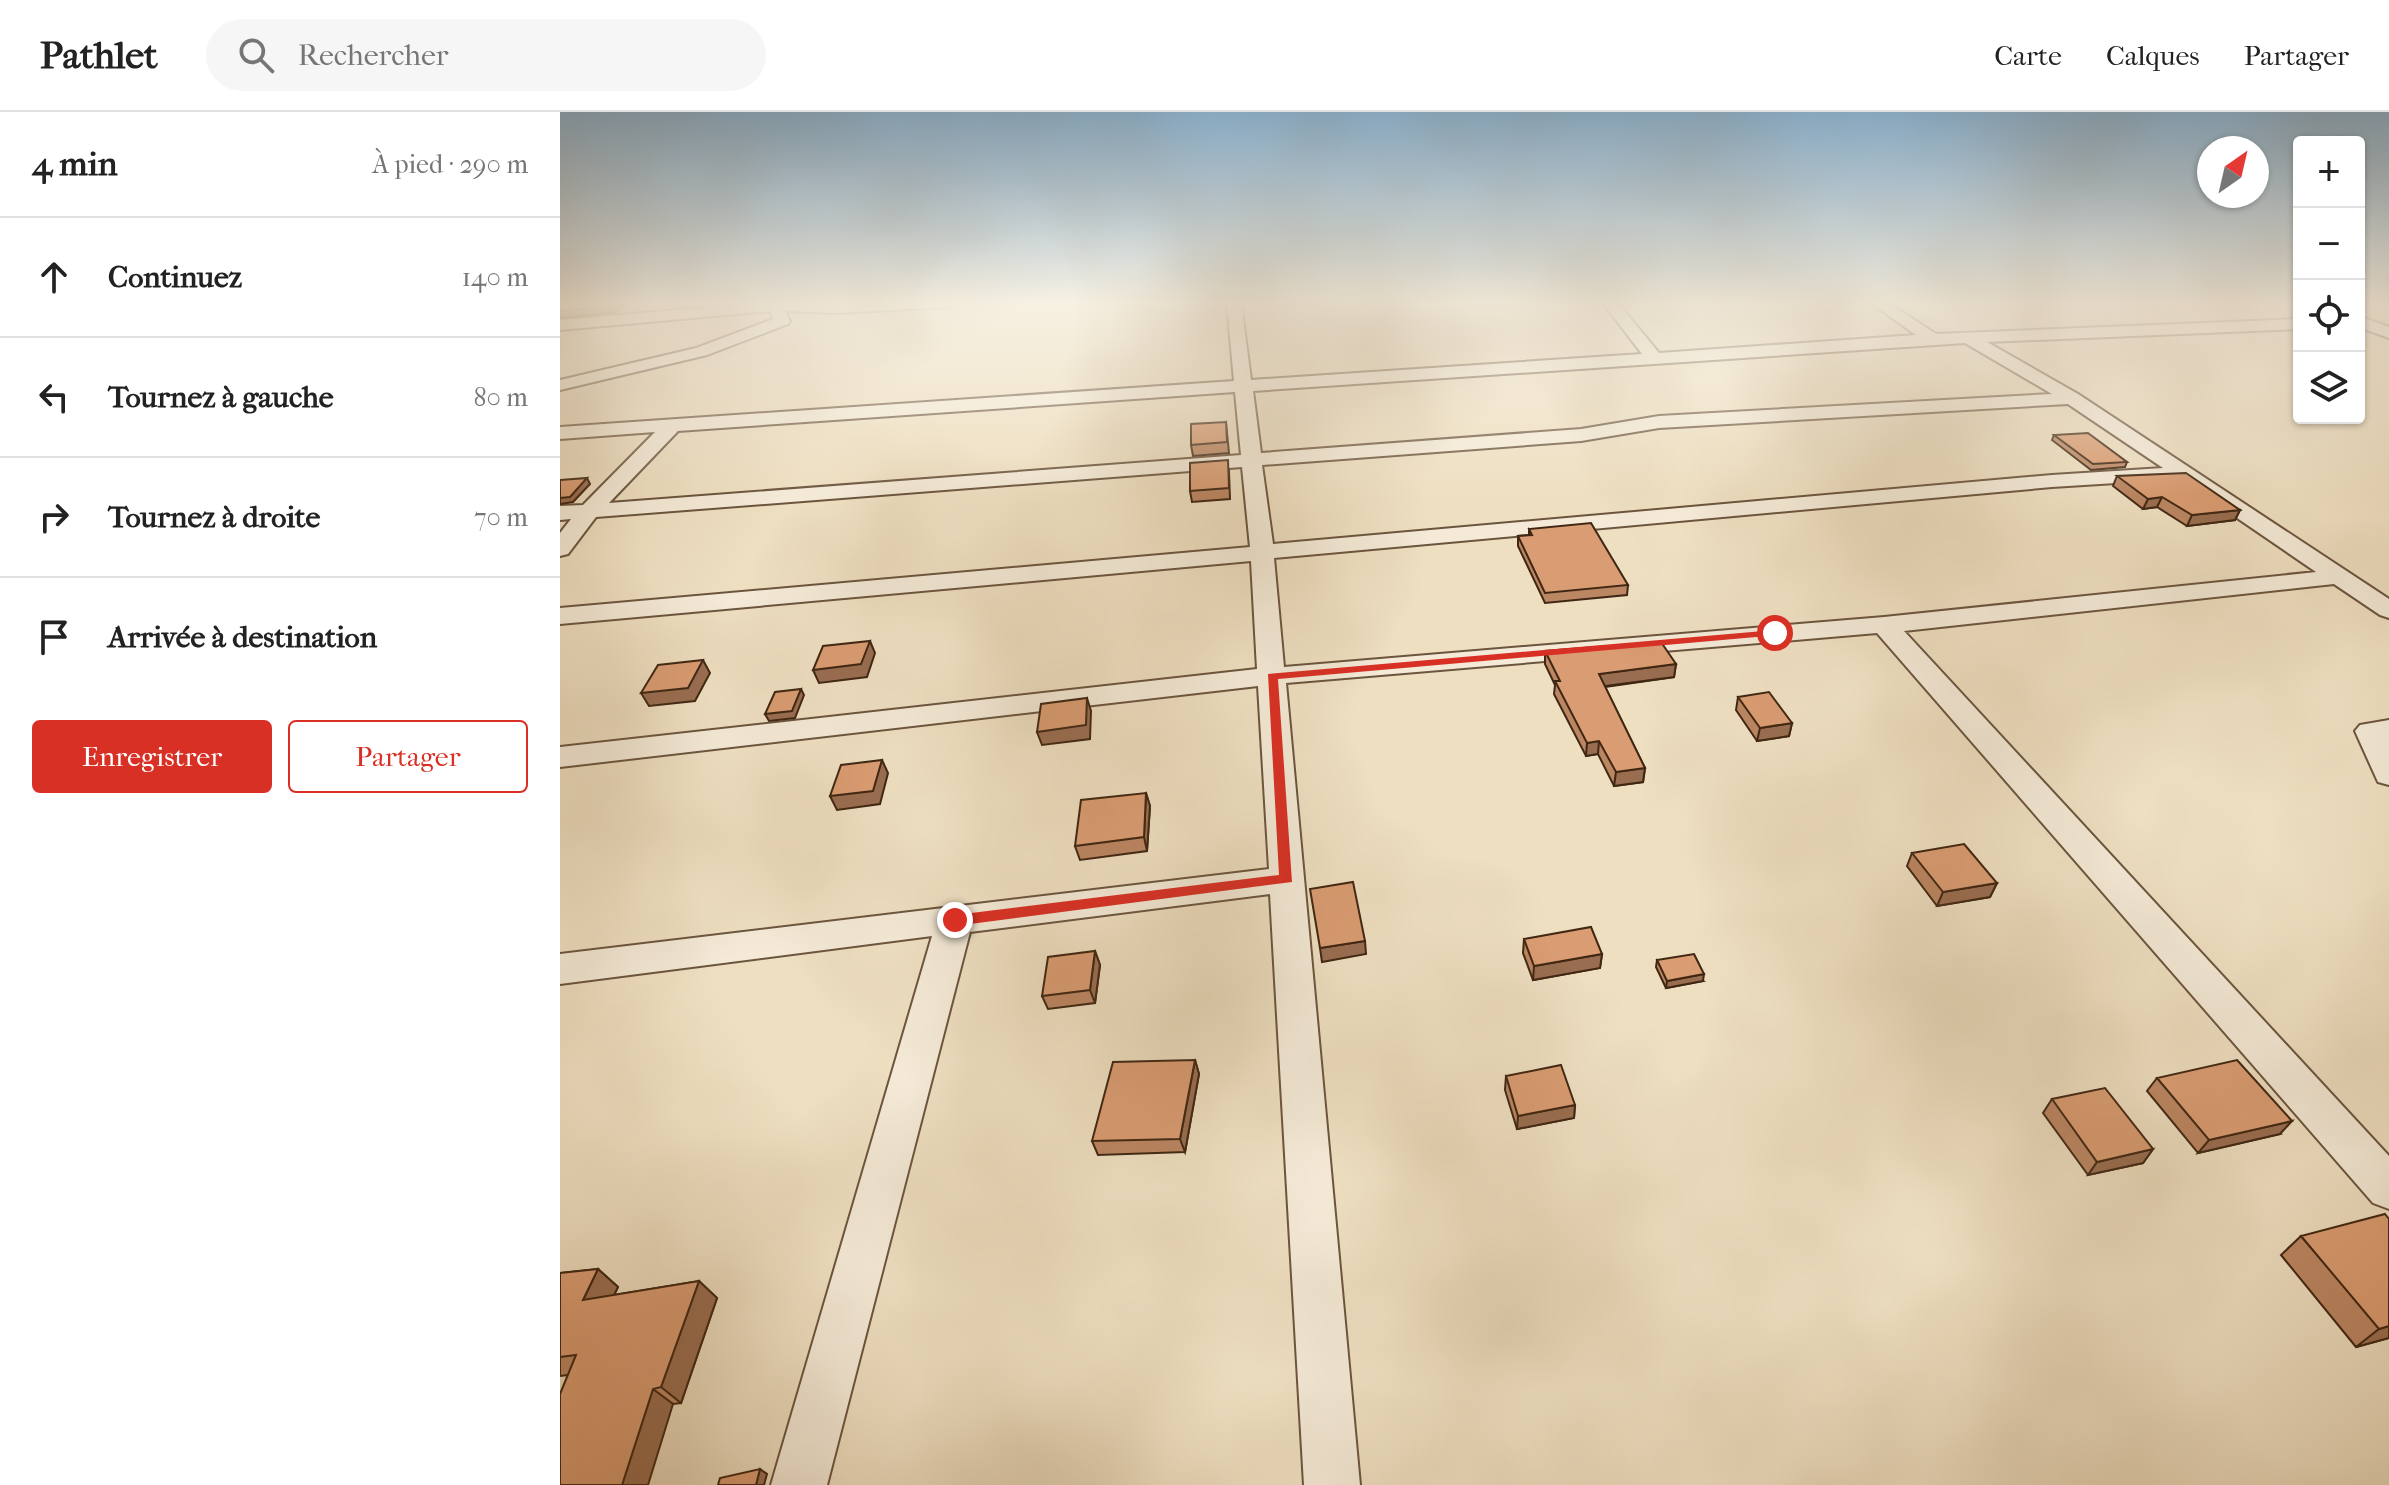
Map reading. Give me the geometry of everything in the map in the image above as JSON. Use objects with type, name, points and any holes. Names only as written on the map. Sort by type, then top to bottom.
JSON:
[{"type":"street","points":[[560,385],[632,367]]},
{"type":"street","points":[[1242,367],[1272,676],[1332,1485]]},
{"type":"street","points":[[560,433],[1521,367]]},
{"type":"street","points":[[2019,367],[2072,398],[2389,610]]},
{"type":"street","points":[[560,513],[1581,435],[1659,422],[2072,398]]},
{"type":"street","points":[[560,549],[589,511],[671,427]]},
{"type":"street","points":[[560,616],[1990,487],[2180,473]]},
{"type":"street","points":[[560,757],[1272,676],[1884,625],[2344,582],[2389,584]]},
{"type":"street","points":[[1884,625],[2389,1188]]},
{"type":"street","points":[[2389,729],[2370,731],[2389,775]]},
{"type":"street","points":[[560,969],[1287,879]]},
{"type":"street","points":[[799,1485],[955,920]]},
{"type":"building","points":[[1226,422],[1227,442],[1191,445],[1191,424]]},
{"type":"building","points":[[2088,433],[2127,462],[2093,464],[2054,435]]},
{"type":"building","points":[[1228,460],[1229,488],[1190,491],[1190,463]]},
{"type":"building","points":[[2186,473],[2240,510],[2192,515],[2162,497],[2148,499],[2117,476]]},
{"type":"building","points":[[587,478],[570,497],[560,498],[560,480]]},
{"type":"building","points":[[1591,523],[1628,585],[1545,593],[1518,536],[1532,535],[1529,529]]},
{"type":"building","points":[[870,641],[861,664],[813,670],[823,646]]},
{"type":"building","points":[[1661,642],[1676,664],[1599,674],[1645,768],[1616,772],[1599,741],[1587,743],[1555,681],[1560,681],[1545,651]]},
{"type":"building","points":[[703,660],[688,688],[641,693],[658,665]]},
{"type":"building","points":[[801,689],[792,711],[765,714],[775,692]]},
{"type":"building","points":[[1769,692],[1792,723],[1760,728],[1738,697]]},
{"type":"building","points":[[1087,698],[1086,725],[1037,732],[1041,704]]},
{"type":"building","points":[[882,760],[873,791],[830,796],[841,765]]},
{"type":"building","points":[[1146,793],[1144,837],[1075,846],[1081,800]]},
{"type":"building","points":[[1964,844],[1997,883],[1943,892],[1912,853]]},
{"type":"building","points":[[1353,882],[1365,941],[1320,948],[1310,889]]},
{"type":"building","points":[[1591,927],[1602,954],[1534,966],[1524,939]]},
{"type":"building","points":[[1095,951],[1090,990],[1042,996],[1048,957]]},
{"type":"building","points":[[1694,954],[1704,974],[1667,981],[1657,960]]},
{"type":"building","points":[[1195,1060],[1180,1139],[1092,1141],[1113,1062]]},
{"type":"building","points":[[2237,1060],[2292,1121],[2209,1140],[2157,1078]]},
{"type":"building","points":[[1561,1065],[1575,1105],[1518,1116],[1506,1076]]},
{"type":"building","points":[[2105,1088],[2153,1149],[2097,1162],[2052,1099]]},
{"type":"building","points":[[2385,1214],[2389,1219],[2389,1326],[2379,1329],[2301,1236]]},
{"type":"building","points":[[598,1269],[583,1300],[699,1281],[661,1387],[653,1389],[622,1485],[560,1485],[560,1394],[576,1355],[560,1357],[560,1273]]},
{"type":"building","points":[[760,1469],[756,1485],[718,1485],[720,1478]]},
{"type":"route","points":[[955,920],[1287,879],[1272,676],[1775,633]]}]
